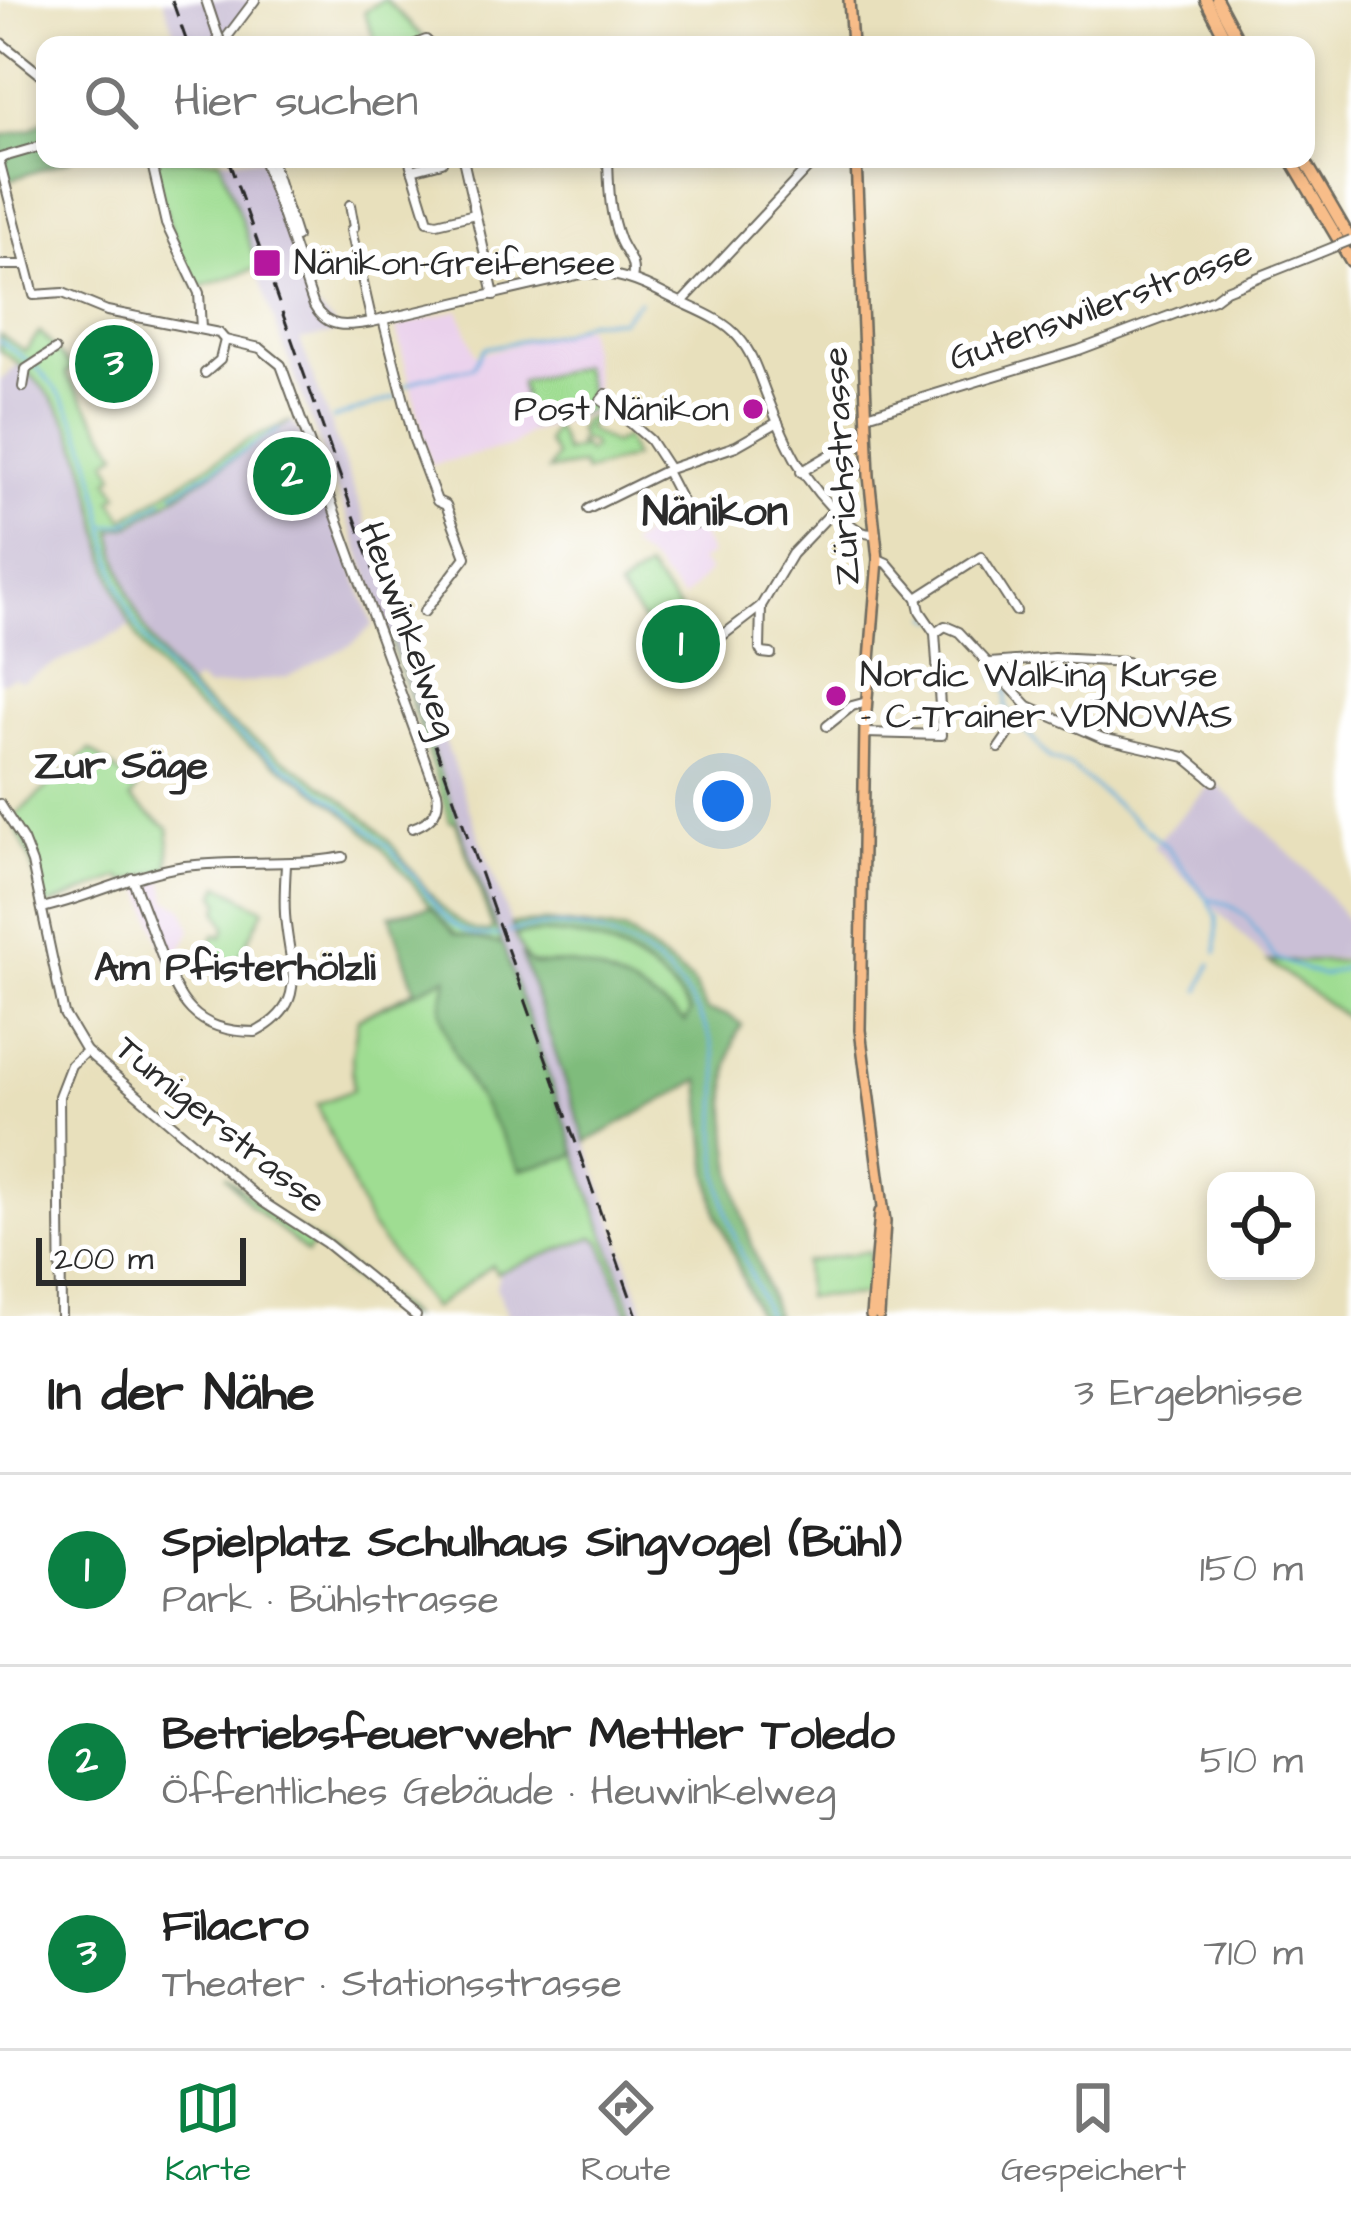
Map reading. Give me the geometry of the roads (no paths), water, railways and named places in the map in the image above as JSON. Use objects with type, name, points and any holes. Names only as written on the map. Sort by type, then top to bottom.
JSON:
[{"type":"highway","points":[[1206,0],[1224,36]]},
{"type":"highway","points":[[1217,0],[1236,36]]},
{"type":"highway","points":[[1296,168],[1351,262]]},
{"type":"highway","points":[[1309,168],[1351,240]]},
{"type":"main road","points":[[849,0],[851,36]]},
{"type":"main road","name":"Zürichstrasse","points":[[856,168],[878,559],[865,733],[860,1030],[882,1201],[875,1316]]},
{"type":"street","points":[[206,0],[219,36]]},
{"type":"street","points":[[228,36],[255,0]]},
{"type":"street","points":[[0,42],[36,70]]},
{"type":"street","points":[[36,148],[0,161],[34,295],[63,293],[107,311],[219,333],[225,340],[220,360],[206,373]]},
{"type":"street","points":[[153,168],[166,224],[199,292],[201,328]]},
{"type":"street","points":[[270,168],[318,313],[335,324],[372,322],[581,274],[614,274],[727,326],[743,343],[801,472],[834,510],[862,533],[876,534]]},
{"type":"street","points":[[411,168],[428,221],[476,214]]},
{"type":"street","points":[[465,168],[494,295]]},
{"type":"street","points":[[608,168],[610,207],[622,246],[634,265],[632,279]]},
{"type":"street","points":[[681,303],[807,168]]},
{"type":"street","points":[[350,205],[351,230],[372,322]]},
{"type":"street","name":"Gutenswilerstrasse","points":[[867,415],[1079,350],[1351,240]]},
{"type":"street","points":[[0,265],[25,265]]},
{"type":"street","points":[[383,319],[414,440],[437,501],[446,505],[466,557],[424,612]]},
{"type":"street","name":"Heuwinkelweg","points":[[225,340],[260,348],[277,360],[306,429],[437,791],[435,814],[412,828]]},
{"type":"street","points":[[22,387],[33,365],[55,350]]},
{"type":"street","points":[[610,405],[650,440],[694,525]]},
{"type":"street","points":[[588,509],[778,422]]},
{"type":"street","points":[[801,472],[840,449],[868,443]]},
{"type":"street","points":[[718,639],[761,606],[791,554],[834,510]]},
{"type":"street","points":[[917,598],[980,556],[1016,611]]},
{"type":"street","points":[[865,733],[942,735],[935,633],[917,598],[878,559]]},
{"type":"street","points":[[761,606],[760,649],[771,654]]},
{"type":"street","points":[[935,633],[952,626],[1028,706],[1102,738],[1185,757],[1214,781]]},
{"type":"street","points":[[989,663],[1054,658],[1127,662]]},
{"type":"street","points":[[826,726],[852,706],[867,702]]},
{"type":"street","points":[[999,748],[1028,706]]},
{"type":"street","name":"Tumigerstrasse","points":[[0,804],[23,840],[64,1014],[86,1051],[263,1202],[326,1244],[416,1316]]},
{"type":"street","points":[[42,908],[133,878],[208,864],[286,865],[344,857]]},
{"type":"street","points":[[133,878],[171,983],[187,1008],[223,1029],[256,1032],[286,1010],[293,992],[286,865]]},
{"type":"street","points":[[61,1316],[58,1096],[71,1066],[86,1051]]},
{"type":"waterway","points":[[405,386],[473,367],[484,348],[562,333],[587,321],[621,320],[639,301]]},
{"type":"waterway","points":[[0,341],[28,361]]},
{"type":"waterway","points":[[36,367],[62,397],[79,429],[123,594],[138,628],[165,667],[233,730],[384,843],[450,921],[471,934],[499,935]]},
{"type":"waterway","points":[[333,419],[396,397]]},
{"type":"waterway","points":[[174,493],[279,430]]},
{"type":"waterway","points":[[106,526],[125,524],[163,500]]},
{"type":"waterway","points":[[930,616],[937,621]]},
{"type":"waterway","points":[[995,676],[1007,691],[1006,708],[1014,719]]},
{"type":"waterway","points":[[1019,724],[1050,759],[1071,767],[1166,846],[1208,899],[1228,904],[1247,917],[1275,958],[1322,976],[1351,966]]},
{"type":"waterway","points":[[1208,899],[1217,918],[1217,953]]},
{"type":"waterway","points":[[509,932],[579,929],[612,938],[642,953],[690,1000],[707,1030],[717,1065],[717,1152],[725,1204],[767,1316]]},
{"type":"waterway","points":[[1200,990],[1211,964]]},
{"type":"railway","points":[[172,0],[185,36]]},
{"type":"railway","points":[[231,168],[637,1316]]},
{"type":"place","name":"Nänikon-Greifensee","points":[[267,263]]},
{"type":"place","name":"Filacro","points":[[114,364]]},
{"type":"place","name":"Post Nänikon","points":[[753,409]]},
{"type":"place","name":"Betriebsfeuerwehr Mettler Toledo","points":[[292,476]]},
{"type":"place","name":"Spielplatz Schulhaus Singvogel (Bühl)","points":[[681,644]]},
{"type":"place","name":"Nordic Walking Kurse - C-Trainer VDNOWAS","points":[[836,696]]},
{"type":"district","name":"Nänikon","points":[[715,513]]},
{"type":"district","name":"Zur Säge","points":[[121,767]]},
{"type":"district","name":"Am Pfisterhölzli","points":[[235,969]]}]
